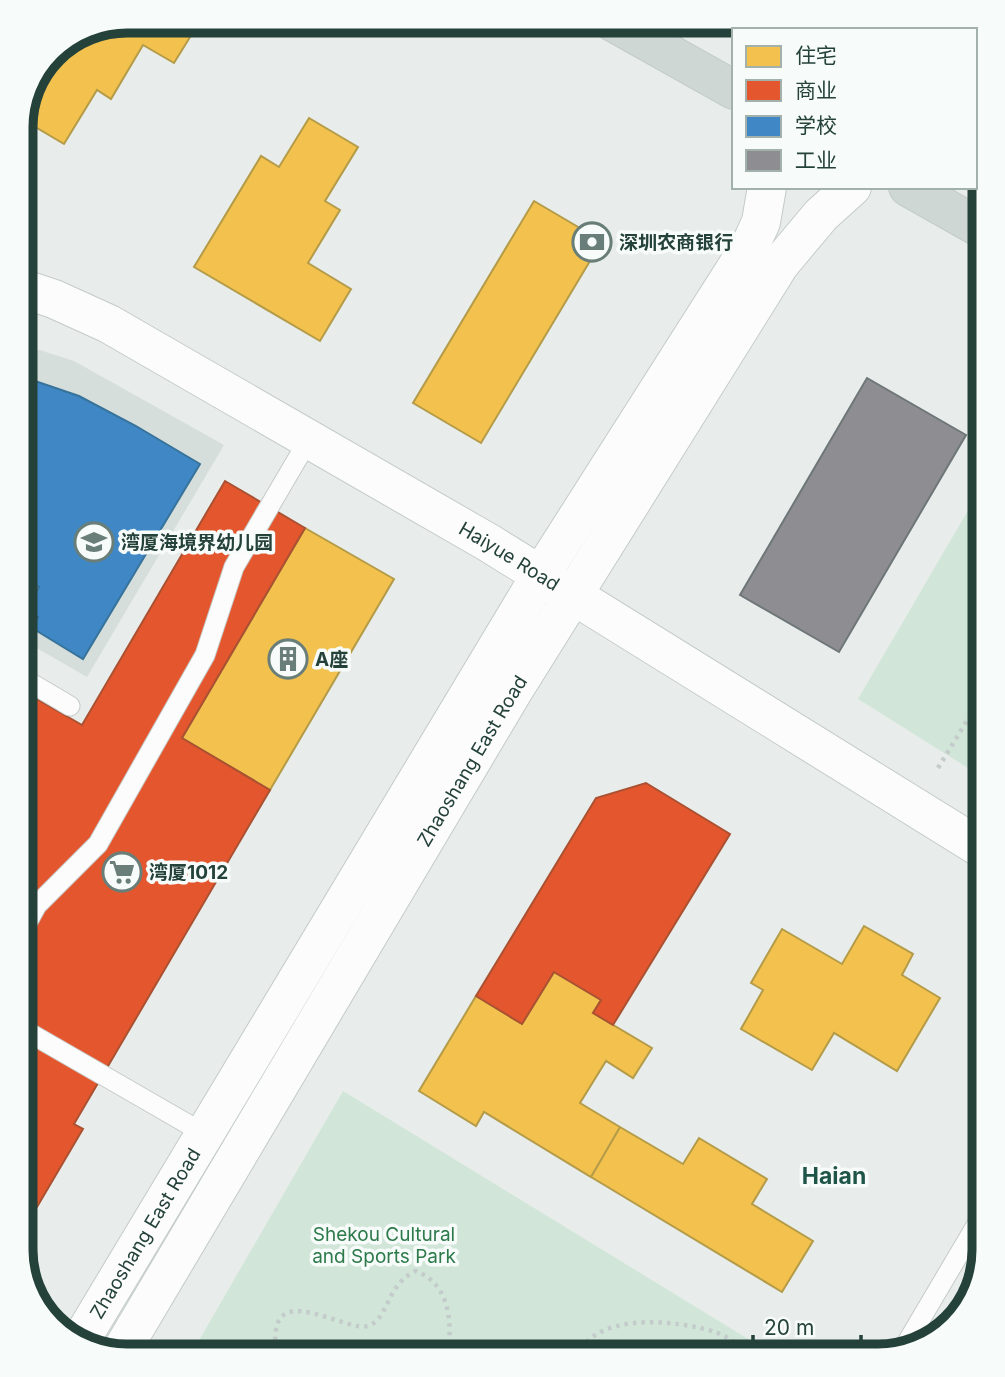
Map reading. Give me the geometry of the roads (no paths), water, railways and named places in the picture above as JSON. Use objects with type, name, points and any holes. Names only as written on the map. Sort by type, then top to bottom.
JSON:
[{"type":"main road","points":[[632,33],[732,91]]},
{"type":"main road","points":[[912,189],[972,223]]},
{"type":"street","name":"Zhaoshang East Road","points":[[85,1334],[540,576],[750,246],[761,222],[768,189]]},
{"type":"street","name":"Zhaoshang East Road","points":[[125,1344],[512,693],[780,264],[821,215],[850,189]]},
{"type":"street","name":"Haiyue Road","points":[[33,292],[109,324],[459,525],[972,843]]},
{"type":"lane","points":[[33,912],[37,905],[98,844],[205,655],[234,566],[309,439]]},
{"type":"lane","points":[[33,684],[70,706]]},
{"type":"lane","points":[[33,1035],[205,1134]]},
{"type":"lane","points":[[909,1339],[972,1232]]},
{"type":"place","name":"深圳农商银行","points":[[592,242]]},
{"type":"place","name":"湾厦海境界幼儿园","points":[[94,542]]},
{"type":"place","name":"A座","points":[[288,659]]},
{"type":"place","name":"湾厦1012","points":[[122,872]]},
{"type":"district","name":"Haian","points":[[834,1176]]},
{"type":"park label","name":"Shekou Cultural and Sports Park","points":[[384,1245]]}]
